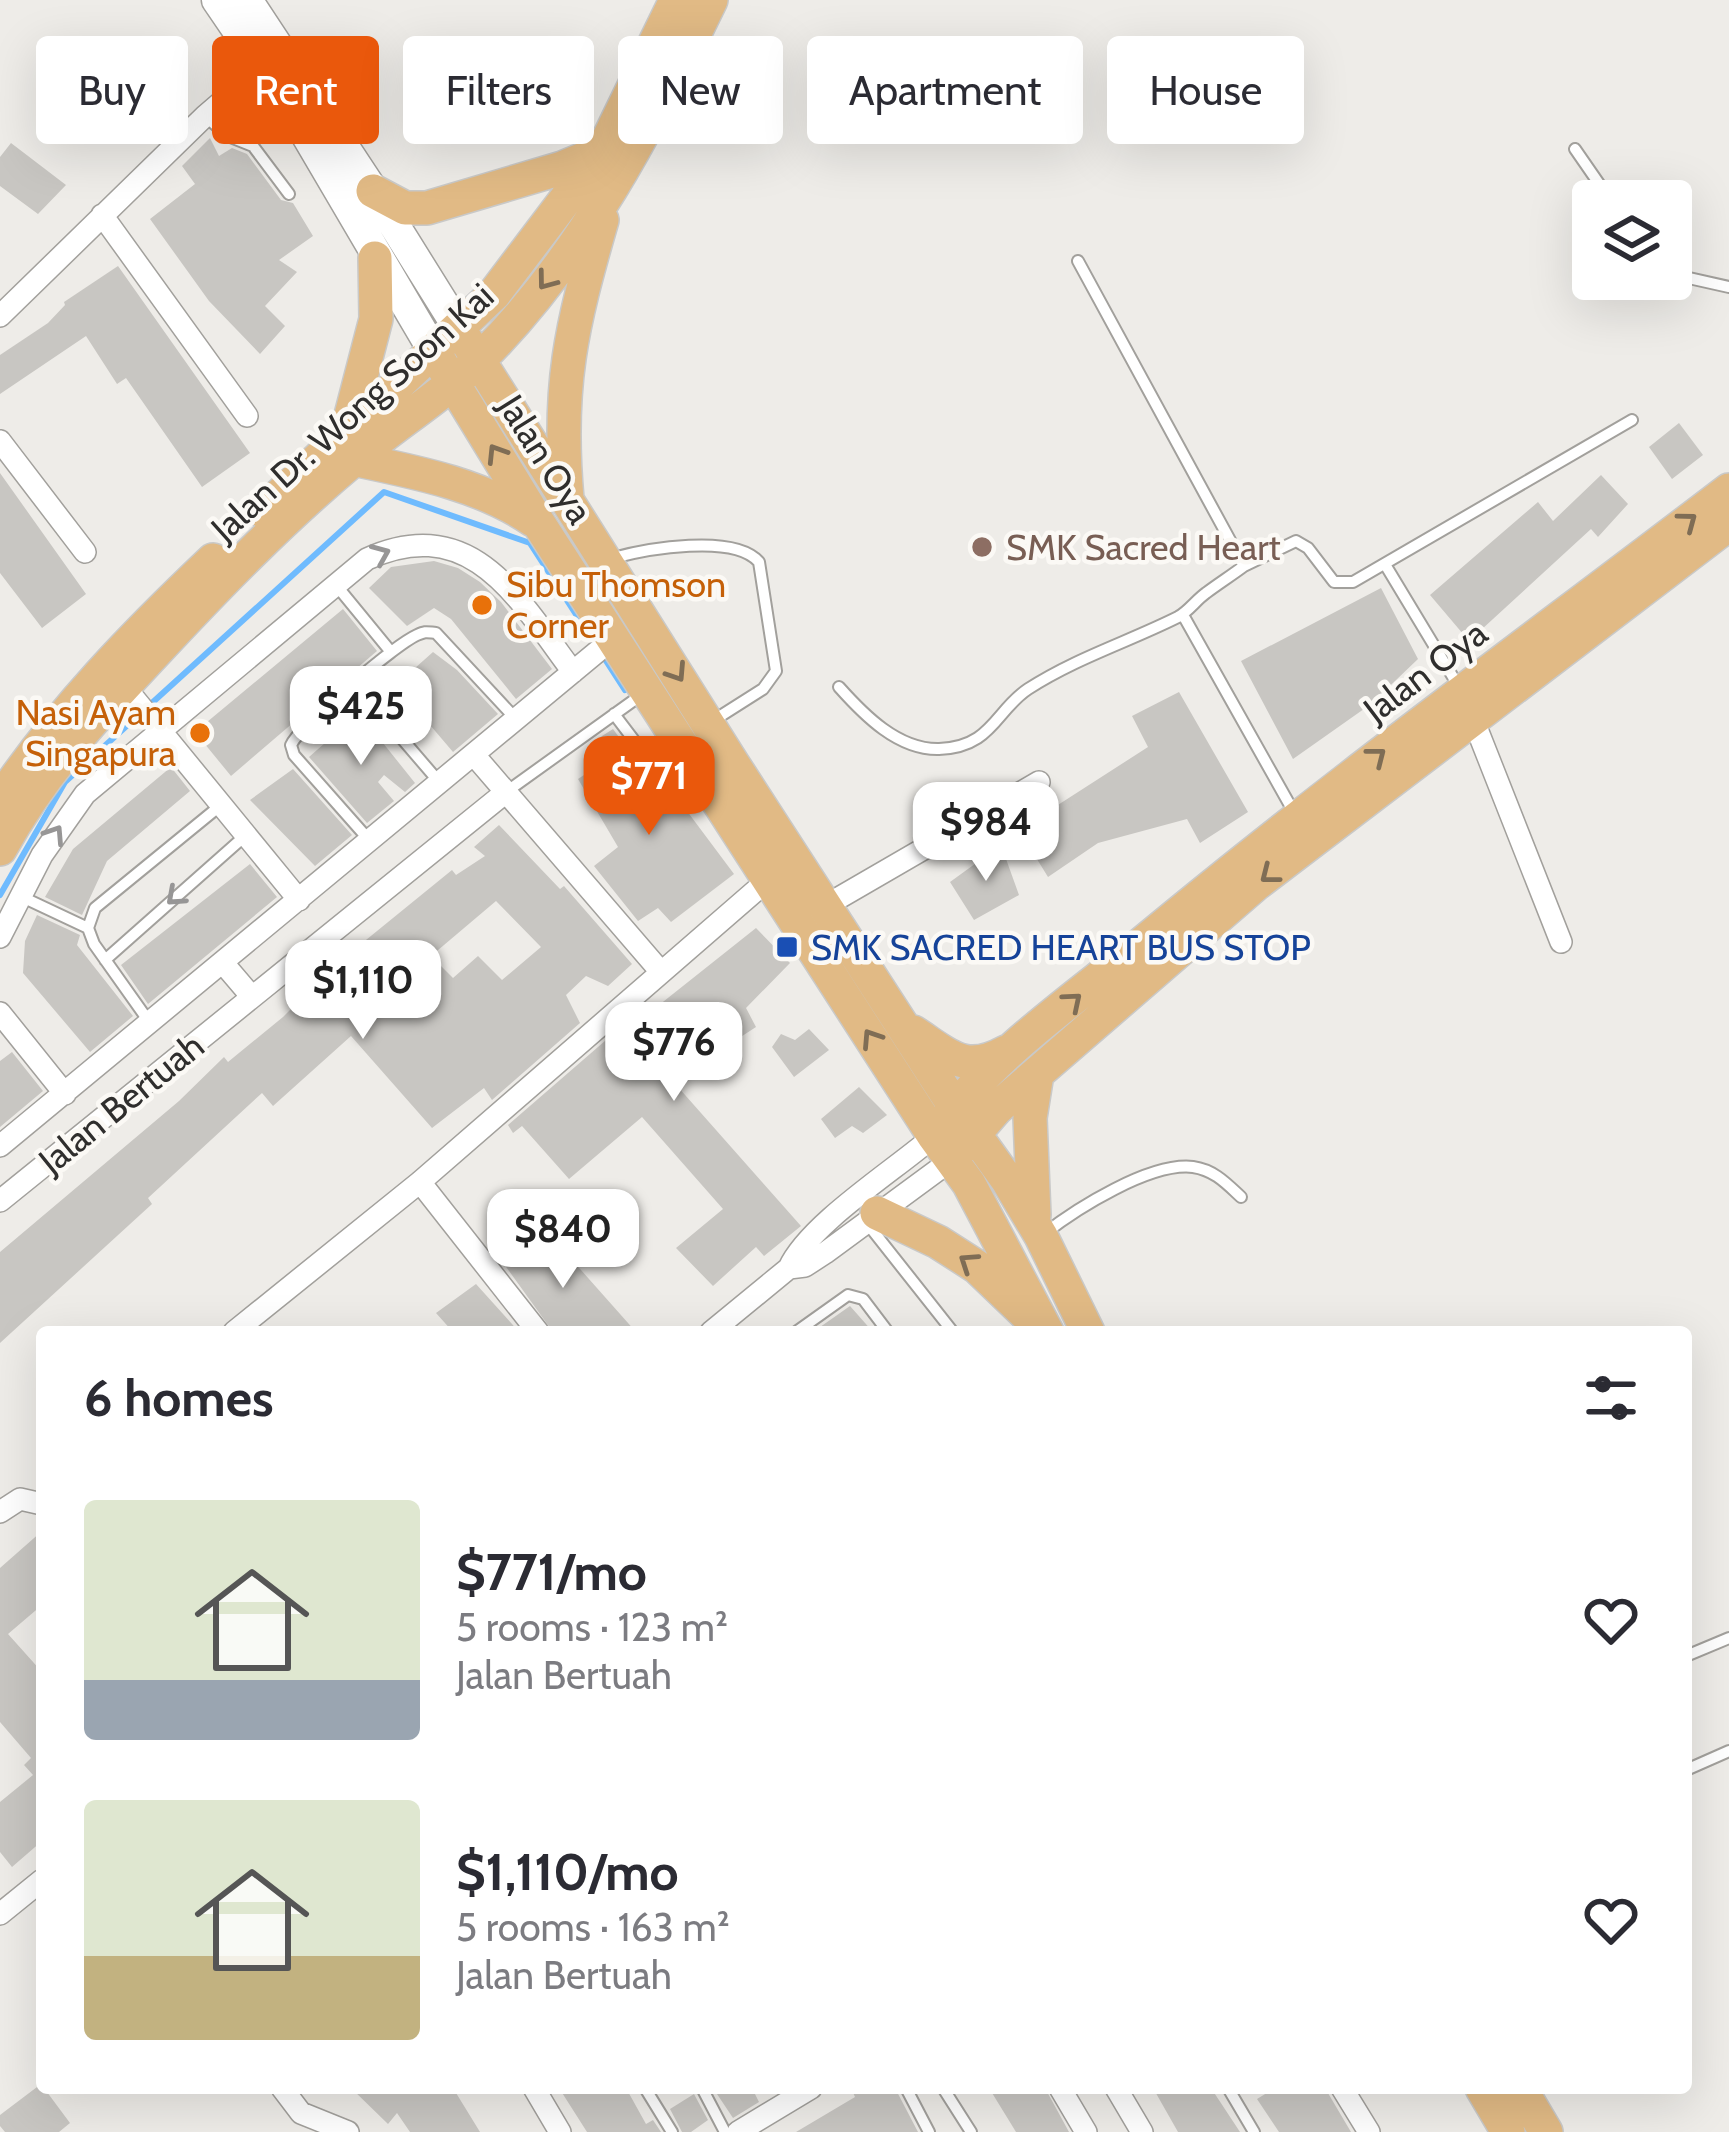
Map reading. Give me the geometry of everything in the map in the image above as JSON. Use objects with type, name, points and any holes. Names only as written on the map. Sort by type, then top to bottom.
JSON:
[{"type":"main road","name":"Jalan Oya","points":[[217,0],[241,36]]},
{"type":"main road","name":"Jalan Oya","points":[[247,0],[374,190],[478,360],[553,514],[595,653],[649,689],[942,1149],[1027,1040],[1297,819],[1729,524]]},
{"type":"main road","name":"Jalan Dr. Wong Soon Kai","points":[[0,848],[54,763],[145,712],[218,586],[434,352],[494,294],[603,150],[676,0]]},
{"type":"main road","name":"Jalan Dr. Wong Soon Kai","points":[[0,801],[37,749],[151,619],[350,444],[452,382],[520,316],[613,184],[657,112],[711,0]]},
{"type":"main road","name":"Jalan Oya","points":[[310,144],[452,382],[553,514],[604,561],[965,1121]]},
{"type":"main road","points":[[374,190],[405,208],[427,208],[562,168],[603,150]]},
{"type":"main road","points":[[376,258],[376,319],[350,444],[510,504],[553,514],[568,344],[613,184]]},
{"type":"main road","name":"Jalan Oya","points":[[965,1121],[1037,1074],[1467,704],[1729,490]]},
{"type":"main road","points":[[902,1024],[969,1064],[992,1060],[1027,1040]]},
{"type":"main road","points":[[1037,1074],[1030,1149],[1038,1230]]},
{"type":"main road","points":[[965,1121],[1038,1230],[1085,1326]]},
{"type":"main road","points":[[942,1149],[968,1184],[1042,1326]]},
{"type":"main road","points":[[872,1217],[938,1241],[977,1267],[1039,1326]]},
{"type":"main road","points":[[1486,2094],[1508,2132]]},
{"type":"main road","points":[[1524,2094],[1546,2132]]},
{"type":"street","points":[[0,316],[212,110]]},
{"type":"street","points":[[102,215],[247,416]]},
{"type":"street","points":[[0,441],[85,552]]},
{"type":"street","points":[[0,937],[41,855],[145,712],[367,559],[394,546],[430,546],[490,568],[595,653],[0,1146]]},
{"type":"street","points":[[1467,704],[1561,942]]},
{"type":"street","points":[[145,712],[299,900]]},
{"type":"street","points":[[473,755],[662,973]]},
{"type":"street","points":[[825,906],[1039,782]]},
{"type":"street","name":"Jalan Bertuah","points":[[0,1201],[506,793]]},
{"type":"street","points":[[241,1326],[420,1181],[770,879]]},
{"type":"street","points":[[223,963],[252,997]]},
{"type":"street","points":[[4,1027],[65,1094]]},
{"type":"street","points":[[789,1268],[805,1266],[872,1217],[942,1149]]},
{"type":"street","points":[[718,1326],[789,1268],[820,1229],[942,1149]]},
{"type":"street","points":[[420,1181],[533,1326]]},
{"type":"street","points":[[0,1511],[20,1499],[36,1503]]},
{"type":"street","points":[[0,1914],[36,1885]]},
{"type":"street","points":[[287,2094],[301,2113],[348,2132]]},
{"type":"street","points":[[538,2094],[560,2132]]},
{"type":"street","points":[[738,2132],[801,2094]]},
{"type":"street","points":[[1064,2094],[1087,2132]]},
{"type":"street","points":[[1120,2094],[1142,2132]]},
{"type":"street","points":[[1346,2094],[1369,2132]]},
{"type":"lane","points":[[205,116],[227,136],[254,146],[289,194]]},
{"type":"lane","points":[[1575,149],[1596,180]]},
{"type":"lane","points":[[1078,261],[1244,566]]},
{"type":"lane","points":[[1692,279],[1729,287]]},
{"type":"lane","points":[[839,688],[876,725],[910,744],[937,749],[962,744],[1001,720],[1023,692],[1084,656],[1184,615],[1244,566],[1296,542],[1308,548],[1334,582],[1344,585],[1386,566],[1632,420]]},
{"type":"lane","points":[[604,561],[681,546],[747,551],[759,562],[776,671],[763,689],[708,724]]},
{"type":"lane","points":[[1386,566],[1467,704]]},
{"type":"lane","points":[[335,584],[391,652]]},
{"type":"lane","points":[[1184,615],[1297,819]]},
{"type":"lane","points":[[370,841],[294,755],[292,745],[305,726],[391,652],[421,633],[436,633],[516,719]]},
{"type":"lane","points":[[355,684],[440,783]]},
{"type":"lane","points":[[506,793],[649,689]]},
{"type":"lane","points":[[614,714],[652,764],[665,766],[689,756]]},
{"type":"lane","points":[[88,928],[95,908],[220,805]]},
{"type":"lane","points":[[105,960],[246,835]]},
{"type":"lane","points":[[19,895],[88,928],[150,1023]]},
{"type":"lane","points":[[1038,1230],[1157,1173],[1190,1166],[1219,1175],[1241,1198]]},
{"type":"lane","points":[[872,1217],[949,1326]]},
{"type":"lane","points":[[804,1326],[848,1295],[863,1299],[883,1326]]},
{"type":"lane","points":[[1692,1653],[1729,1638]]},
{"type":"lane","points":[[1692,1767],[1729,1751]]},
{"type":"lane","points":[[649,2094],[672,2132]]},
{"type":"lane","points":[[705,2094],[725,2132]]},
{"type":"lane","points":[[908,2094],[928,2132]]},
{"type":"lane","points":[[948,2094],[970,2132]]},
{"type":"lane","points":[[1232,2094],[1254,2132]]},
{"type":"building","points":[[210,138],[219,156],[232,148],[247,154],[281,200],[293,203],[313,236],[279,260],[297,272],[265,306],[285,326],[260,354],[209,301],[150,219],[195,184],[182,166]]},
{"type":"building","points":[[11,143],[66,185],[38,214],[0,186],[0,157]]},
{"type":"building","points":[[118,266],[250,453],[202,487],[126,378],[117,384],[86,336],[0,394],[0,355],[48,323],[64,302]]},
{"type":"building","points":[[1679,423],[1703,455],[1672,479],[1649,447]]},
{"type":"building","points":[[0,473],[86,594],[42,628],[0,573]]},
{"type":"building","points":[[1601,475],[1628,504],[1598,537],[1591,529],[1469,641],[1430,595],[1538,502],[1553,521]]},
{"type":"building","points":[[434,561],[480,582],[552,669],[516,699],[451,619],[434,608],[407,626],[369,588],[391,567]]},
{"type":"building","points":[[1381,588],[1418,659],[1371,704],[1293,759],[1241,661]]},
{"type":"building","points":[[343,609],[377,651],[231,776],[195,732]]},
{"type":"building","points":[[433,652],[498,714],[453,752],[396,685]]},
{"type":"building","points":[[1179,692],[1248,812],[1200,843],[1187,819],[1098,843],[1048,877],[1019,830],[1148,747],[1132,716]]},
{"type":"building","points":[[359,713],[415,783],[405,792],[384,775],[378,782],[394,801],[367,823],[309,757]]},
{"type":"building","points":[[613,729],[669,805],[678,799],[734,874],[671,922],[658,908],[638,921],[594,866],[618,847],[578,779],[605,761],[591,743]]},
{"type":"building","points":[[171,767],[190,791],[107,861],[82,915],[45,897],[73,849]]},
{"type":"building","points":[[293,769],[352,835],[315,866],[250,800]]},
{"type":"building","points":[[499,825],[560,889],[564,886],[632,964],[608,986],[586,976],[566,995],[580,1023],[492,1100],[484,1088],[432,1128],[351,1036],[273,1106],[262,1093],[148,1198],[152,1204],[0,1343],[0,1252],[179,1101],[224,1057],[228,1062],[283,1017],[334,966],[452,870],[456,875],[485,856],[474,847]],"holes":[[[496,901],[541,947],[502,980],[478,956],[453,978],[431,956]]]},
{"type":"building","points":[[1001,845],[1019,895],[974,920],[950,882]]},
{"type":"building","points":[[250,864],[277,897],[148,1004],[121,965]]},
{"type":"building","points":[[37,915],[80,935],[77,945],[133,1016],[90,1052],[23,973],[25,941]]},
{"type":"building","points":[[756,928],[790,963],[746,1008],[756,1027],[733,1042],[721,1029],[684,1050],[701,1068],[678,1087],[801,1226],[764,1256],[756,1247],[713,1286],[676,1248],[723,1209],[642,1117],[569,1179],[522,1126],[513,1133],[508,1125],[643,1008],[649,1013]]},
{"type":"building","points":[[809,1029],[829,1050],[794,1077],[772,1047],[781,1034],[795,1040]]},
{"type":"building","points":[[12,1052],[43,1091],[0,1127],[0,1061]]},
{"type":"building","points":[[859,1087],[887,1115],[863,1133],[852,1126],[835,1138],[821,1119]]},
{"type":"building","points":[[544,1232],[631,1326],[549,1326],[504,1264]]},
{"type":"building","points":[[476,1284],[514,1326],[448,1326],[436,1313]]},
{"type":"building","points":[[850,1306],[868,1326],[822,1326]]},
{"type":"building","points":[[36,1536],[36,1610],[8,1634],[36,1665],[36,1846],[12,1867],[0,1852],[0,1802],[33,1775],[24,1765],[31,1758],[0,1722],[0,1568]]},
{"type":"building","points":[[36,2088],[36,2094],[48,2094],[70,2123],[59,2132],[5,2132],[0,2115]]},
{"type":"building","points":[[357,2094],[457,2094],[480,2132],[410,2132],[397,2113],[388,2124]]},
{"type":"building","points":[[563,2094],[629,2094],[646,2124],[653,2120],[661,2132],[587,2132]]},
{"type":"building","points":[[694,2094],[708,2120],[691,2132],[682,2132],[670,2109]]},
{"type":"building","points":[[717,2094],[755,2094],[759,2102],[733,2118]]},
{"type":"building","points":[[898,2094],[918,2132],[796,2132],[855,2097]]},
{"type":"building","points":[[993,2094],[1048,2094],[1069,2132],[1016,2132]]},
{"type":"building","points":[[1156,2094],[1215,2094],[1240,2132],[1178,2132]]},
{"type":"building","points":[[1265,2094],[1329,2094],[1351,2132],[1279,2132],[1257,2099]]},
{"type":"waterway","points":[[0,895],[65,782],[384,492],[530,543],[625,690]]},
{"type":"place","name":"SMK Sacred Heart","points":[[982,547]]},
{"type":"place","name":"Sibu Thomson Corner","points":[[482,605]]},
{"type":"place","name":"Nasi Ayam Singapura","points":[[200,733]]},
{"type":"place","name":"SMK SACRED HEART BUS STOP","points":[[787,947]]}]
